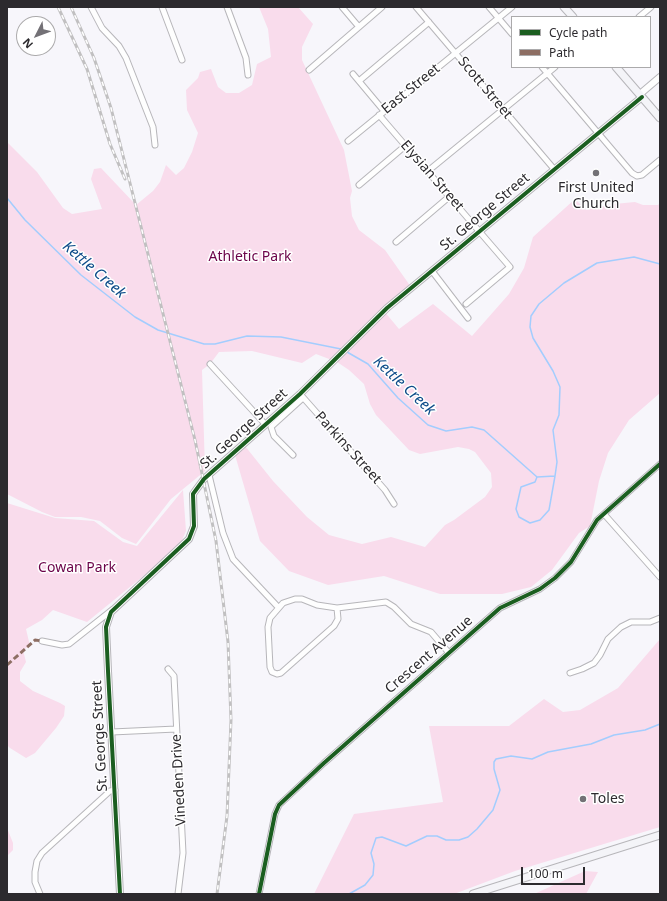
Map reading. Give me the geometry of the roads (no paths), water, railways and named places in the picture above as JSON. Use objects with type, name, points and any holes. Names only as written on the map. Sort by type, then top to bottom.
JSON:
[{"type":"main road","points":[[564,7],[572,16]]},
{"type":"main road","points":[[617,68],[660,118]]},
{"type":"main road","points":[[474,894],[660,835]]},
{"type":"street","points":[[91,7],[102,28],[119,46],[126,58],[153,127],[155,146]]},
{"type":"street","points":[[162,7],[182,60]]},
{"type":"street","points":[[227,7],[246,58],[248,74]]},
{"type":"street","points":[[342,7],[359,27]]},
{"type":"street","points":[[309,70],[382,7]]},
{"type":"street","name":"Scott Street","points":[[416,7],[554,169]]},
{"type":"street","points":[[489,7],[511,33]]},
{"type":"street","name":"East Street","points":[[348,141],[512,7]]},
{"type":"street","points":[[640,16],[651,7]]},
{"type":"street","points":[[359,81],[429,22]]},
{"type":"street","points":[[543,68],[627,168],[637,176],[642,175],[660,160]]},
{"type":"street","points":[[428,171],[554,68]]},
{"type":"street","points":[[353,74],[384,111]]},
{"type":"street","name":"St. George Street","points":[[120,894],[106,627],[109,614],[189,539],[194,526],[193,494],[197,486],[265,424],[302,396],[355,339],[387,308],[598,134],[641,96],[660,76]]},
{"type":"street","name":"Elysian Street","points":[[379,115],[510,267],[466,304]]},
{"type":"street","points":[[358,185],[405,146]]},
{"type":"street","points":[[396,242],[450,196]]},
{"type":"street","points":[[432,271],[468,318]]},
{"type":"street","points":[[210,364],[265,424]]},
{"type":"street","points":[[293,456],[274,436],[271,427],[302,396]]},
{"type":"street","name":"Parkins Street","points":[[302,396],[385,490],[394,504]]},
{"type":"street","name":"Crescent Avenue","points":[[260,894],[275,814],[279,805],[500,608],[540,589],[555,578],[568,565],[595,523],[660,465]]},
{"type":"street","points":[[209,475],[223,533],[233,560],[278,607]]},
{"type":"street","points":[[604,514],[660,577]]},
{"type":"street","points":[[336,608],[338,619],[334,626],[277,674],[272,672],[270,669],[268,626],[272,614],[286,601],[299,598],[317,605],[336,608],[386,602],[394,607],[411,624],[431,632],[449,653]]},
{"type":"street","points":[[42,641],[62,645],[70,644],[114,608]]},
{"type":"street","points":[[570,673],[594,663],[608,639],[621,627],[631,622],[650,622],[660,618]]},
{"type":"street","name":"Vineden Drive","points":[[168,669],[174,676],[183,853],[178,894]]},
{"type":"street","points":[[112,732],[176,729]]},
{"type":"street","points":[[40,894],[35,882],[35,872],[37,861],[42,853],[110,791],[115,790]]},
{"type":"waterway","name":"Kettle Creek","points":[[7,198],[25,220],[81,275],[135,317],[158,330],[204,344],[215,344],[247,336],[281,337],[341,349]]},
{"type":"waterway","name":"Kettle Creek","points":[[347,352],[368,364],[398,398],[428,425],[446,431],[472,427],[484,430],[537,477],[555,476],[557,462],[553,430],[559,415],[560,387],[553,371],[533,338],[530,327],[531,316],[539,304],[564,283],[597,263],[634,257],[660,264]]},
{"type":"waterway","name":"Kettle Creek","points":[[537,477],[535,482],[521,487],[516,509],[519,517],[530,523],[540,520],[549,510],[555,476]]},
{"type":"waterway","points":[[349,894],[365,885],[373,875],[374,864],[371,853],[376,838],[382,837],[406,846],[427,836],[437,836],[446,840],[459,840],[468,837],[477,829],[493,810],[500,790],[494,769],[494,762],[496,759],[511,756],[532,759],[548,752],[591,744],[614,735],[645,730],[660,724]]},
{"type":"railway","points":[[58,7],[87,69],[110,144],[125,179]]},
{"type":"railway","points":[[71,7],[94,58],[111,108],[195,440],[216,541],[228,642],[231,720],[227,816],[217,894]]},
{"type":"place","name":"First United Church","points":[[596,173]]},
{"type":"place","name":"Toles","points":[[583,799]]},
{"type":"park label","name":"Athletic Park","points":[[250,257]]},
{"type":"park label","name":"Cowan Park","points":[[77,568]]}]
